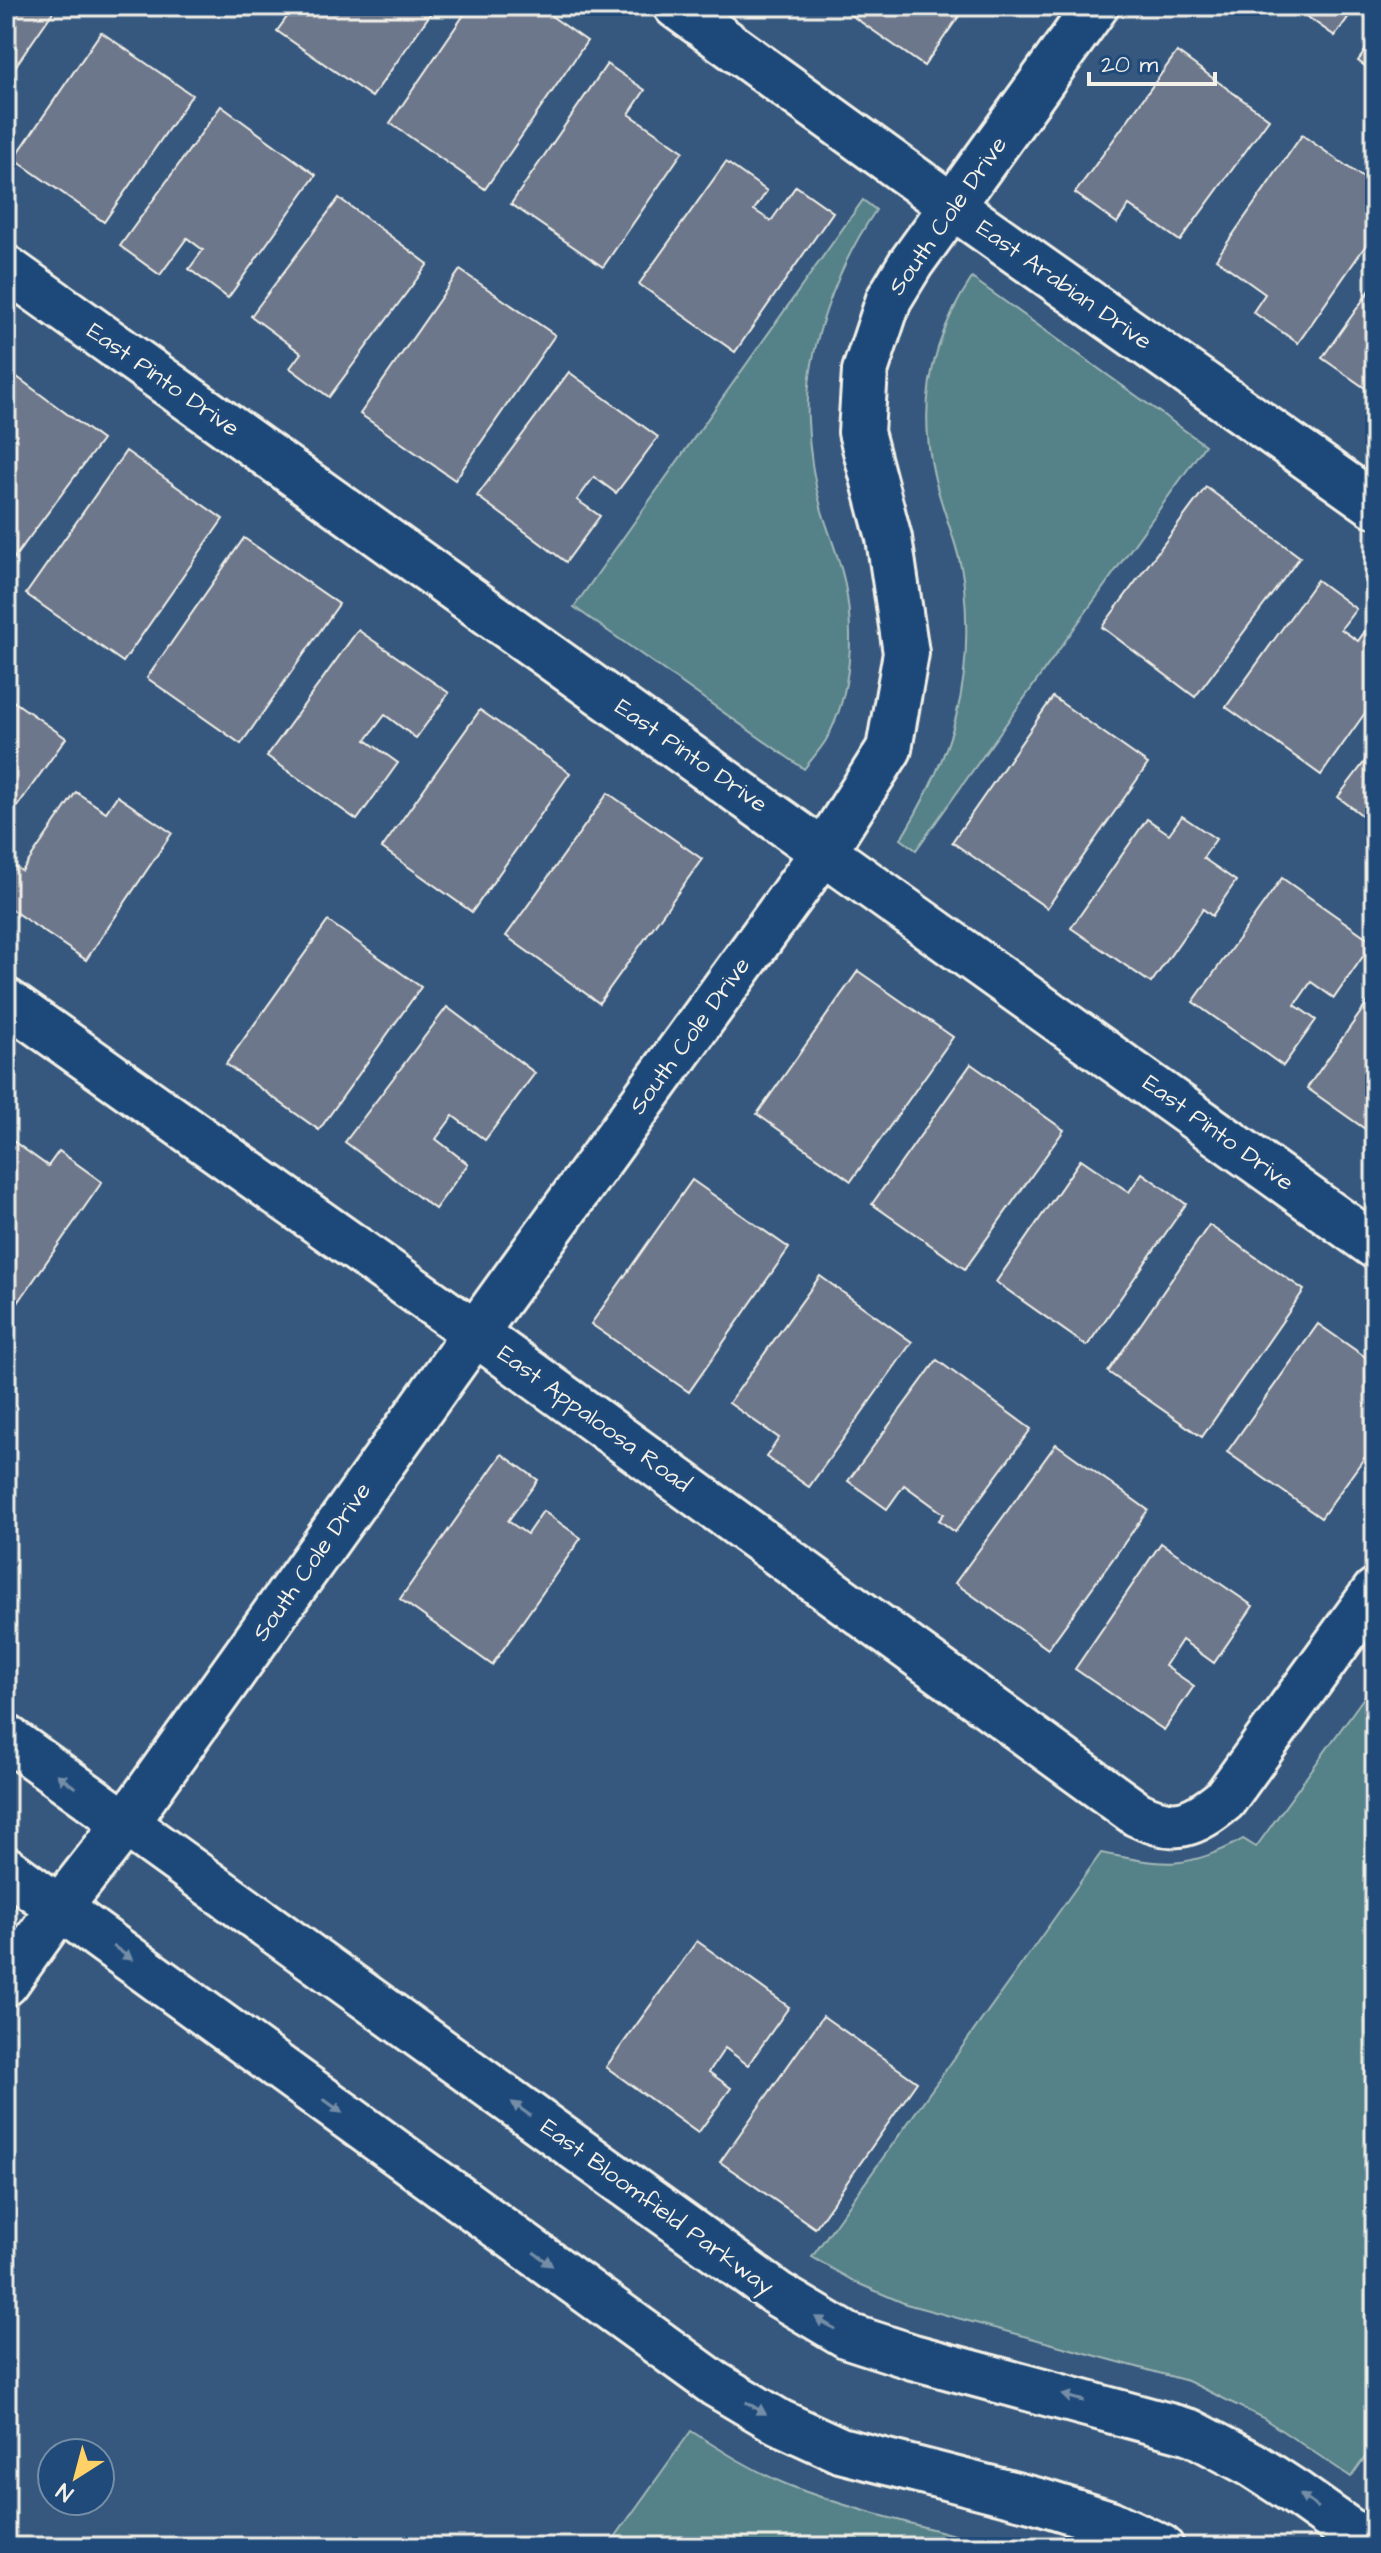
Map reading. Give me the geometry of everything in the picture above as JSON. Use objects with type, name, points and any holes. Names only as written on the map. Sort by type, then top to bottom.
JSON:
[{"type":"street","name":"East Arabian Drive","points":[[676,6],[952,206],[1375,505]]},
{"type":"street","name":"South Cole Drive","points":[[6,1983],[125,1824],[824,851],[889,749],[906,653],[889,538],[861,432],[865,371],[889,299],[1096,6]]},
{"type":"street","name":"East Pinto Drive","points":[[6,268],[1375,1246]]},
{"type":"street","name":"East Appaloosa Road","points":[[6,1001],[475,1333],[1137,1814],[1158,1824],[1183,1825],[1202,1818],[1224,1800],[1375,1591]]},
{"type":"street","name":"East Bloomfield Parkway","points":[[6,1737],[779,2295],[848,2336],[913,2357],[1191,2432],[1286,2486],[1372,2547]]},
{"type":"street","points":[[6,1869],[715,2384],[766,2414],[840,2450],[1110,2523],[1161,2547]]},
{"type":"green space","points":[[863,200],[876,210],[849,256],[826,310],[808,394],[812,466],[822,511],[844,580],[850,641],[846,683],[835,722],[824,744],[804,769],[574,607]]},
{"type":"green space","points":[[972,278],[1205,445],[916,850],[901,839],[946,748],[956,718],[966,656],[964,586],[959,557],[934,475],[927,422],[928,397],[938,348],[958,301]]},
{"type":"green space","points":[[1375,1682],[1375,2443],[1351,2477],[1263,2418],[1188,2381],[906,2304],[857,2283],[812,2257],[1101,1853],[1174,1862],[1205,1856],[1243,1839],[1256,1847]]},
{"type":"green space","points":[[691,2431],[751,2467],[814,2495],[1001,2547],[608,2547]]},
{"type":"building","points":[[6,6],[57,6],[6,80]]},
{"type":"building","points":[[295,6],[436,6],[372,97],[277,31]]},
{"type":"building","points":[[470,6],[537,6],[587,41],[485,189],[390,123]]},
{"type":"building","points":[[838,6],[966,6],[924,66]]},
{"type":"building","points":[[1292,6],[1356,6],[1335,36]]},
{"type":"building","points":[[101,32],[192,95],[104,222],[14,159]]},
{"type":"building","points":[[1375,37],[1375,73],[1358,61]]},
{"type":"building","points":[[1177,52],[1269,119],[1180,241],[1129,205],[1117,223],[1075,193]]},
{"type":"building","points":[[607,64],[645,90],[629,114],[683,151],[603,267],[511,204]]},
{"type":"building","points":[[221,106],[316,175],[228,298],[189,269],[203,250],[187,238],[160,275],[120,246]]},
{"type":"building","points":[[1302,135],[1375,186],[1375,232],[1298,343],[1253,312],[1265,294],[1216,259]]},
{"type":"building","points":[[726,162],[767,191],[754,210],[771,221],[796,186],[833,212],[735,352],[639,284]]},
{"type":"building","points":[[339,198],[428,264],[329,397],[290,368],[301,353],[251,316]]},
{"type":"building","points":[[460,270],[555,335],[455,480],[360,414]]},
{"type":"building","points":[[1375,283],[1375,395],[1322,358]]},
{"type":"building","points":[[569,372],[658,437],[616,493],[594,477],[577,500],[600,516],[566,562],[477,496]]},
{"type":"building","points":[[13,374],[102,440],[11,562],[6,558],[6,384]]},
{"type":"building","points":[[126,451],[223,519],[123,662],[26,594]]},
{"type":"building","points":[[1206,487],[1300,557],[1195,697],[1102,627]]},
{"type":"building","points":[[244,538],[339,604],[241,744],[147,678]]},
{"type":"building","points":[[1317,580],[1356,609],[1341,629],[1358,641],[1375,617],[1375,699],[1321,775],[1226,707]]},
{"type":"building","points":[[358,630],[449,693],[416,738],[385,715],[366,740],[398,763],[357,820],[267,756]]},
{"type":"building","points":[[6,696],[66,738],[6,822]]},
{"type":"building","points":[[1053,697],[1148,764],[1047,908],[952,842]]},
{"type":"building","points":[[480,710],[570,773],[472,912],[382,848]]},
{"type":"building","points":[[1375,748],[1375,825],[1338,797]]},
{"type":"building","points":[[76,792],[106,812],[117,796],[172,833],[86,960],[6,906],[6,873],[12,865],[22,871]]},
{"type":"building","points":[[608,793],[702,859],[599,1003],[506,936]]},
{"type":"building","points":[[1182,816],[1216,839],[1203,858],[1236,881],[1212,916],[1203,909],[1151,983],[1071,928],[1147,819],[1169,834]]},
{"type":"building","points":[[1282,878],[1373,942],[1334,998],[1311,982],[1295,1005],[1316,1020],[1283,1066],[1193,1002]]},
{"type":"building","points":[[328,921],[421,987],[319,1130],[226,1064]]},
{"type":"building","points":[[858,971],[953,1037],[851,1181],[757,1114]]},
{"type":"building","points":[[1375,992],[1375,1136],[1307,1088]]},
{"type":"building","points":[[447,1007],[535,1073],[485,1140],[453,1116],[436,1139],[468,1164],[435,1209],[345,1142]]},
{"type":"building","points":[[971,1064],[1064,1130],[965,1269],[872,1204]]},
{"type":"building","points":[[6,1136],[48,1166],[59,1151],[102,1182],[6,1320]]},
{"type":"building","points":[[1081,1159],[1129,1192],[1142,1173],[1186,1204],[1087,1346],[996,1282]]},
{"type":"building","points":[[692,1180],[789,1248],[689,1392],[591,1324]]},
{"type":"building","points":[[1209,1225],[1304,1290],[1202,1437],[1108,1372]]},
{"type":"building","points":[[820,1276],[912,1342],[809,1487],[766,1457],[779,1438],[729,1403]]},
{"type":"building","points":[[1318,1324],[1367,1358],[1375,1347],[1375,1443],[1321,1518],[1227,1452]]},
{"type":"building","points":[[937,1360],[1031,1429],[955,1532],[939,1520],[944,1514],[904,1485],[887,1509],[848,1481]]},
{"type":"building","points":[[1056,1444],[1148,1510],[1048,1649],[955,1583]]},
{"type":"building","points":[[502,1454],[538,1480],[508,1521],[527,1534],[543,1511],[581,1538],[492,1665],[400,1599]]},
{"type":"building","points":[[1161,1543],[1253,1606],[1214,1663],[1182,1640],[1165,1666],[1194,1686],[1164,1730],[1075,1669]]},
{"type":"building","points":[[697,1941],[789,2007],[748,2065],[725,2048],[709,2072],[731,2088],[698,2133],[606,2067]]},
{"type":"building","points":[[823,2016],[917,2082],[815,2228],[720,2162]]}]
